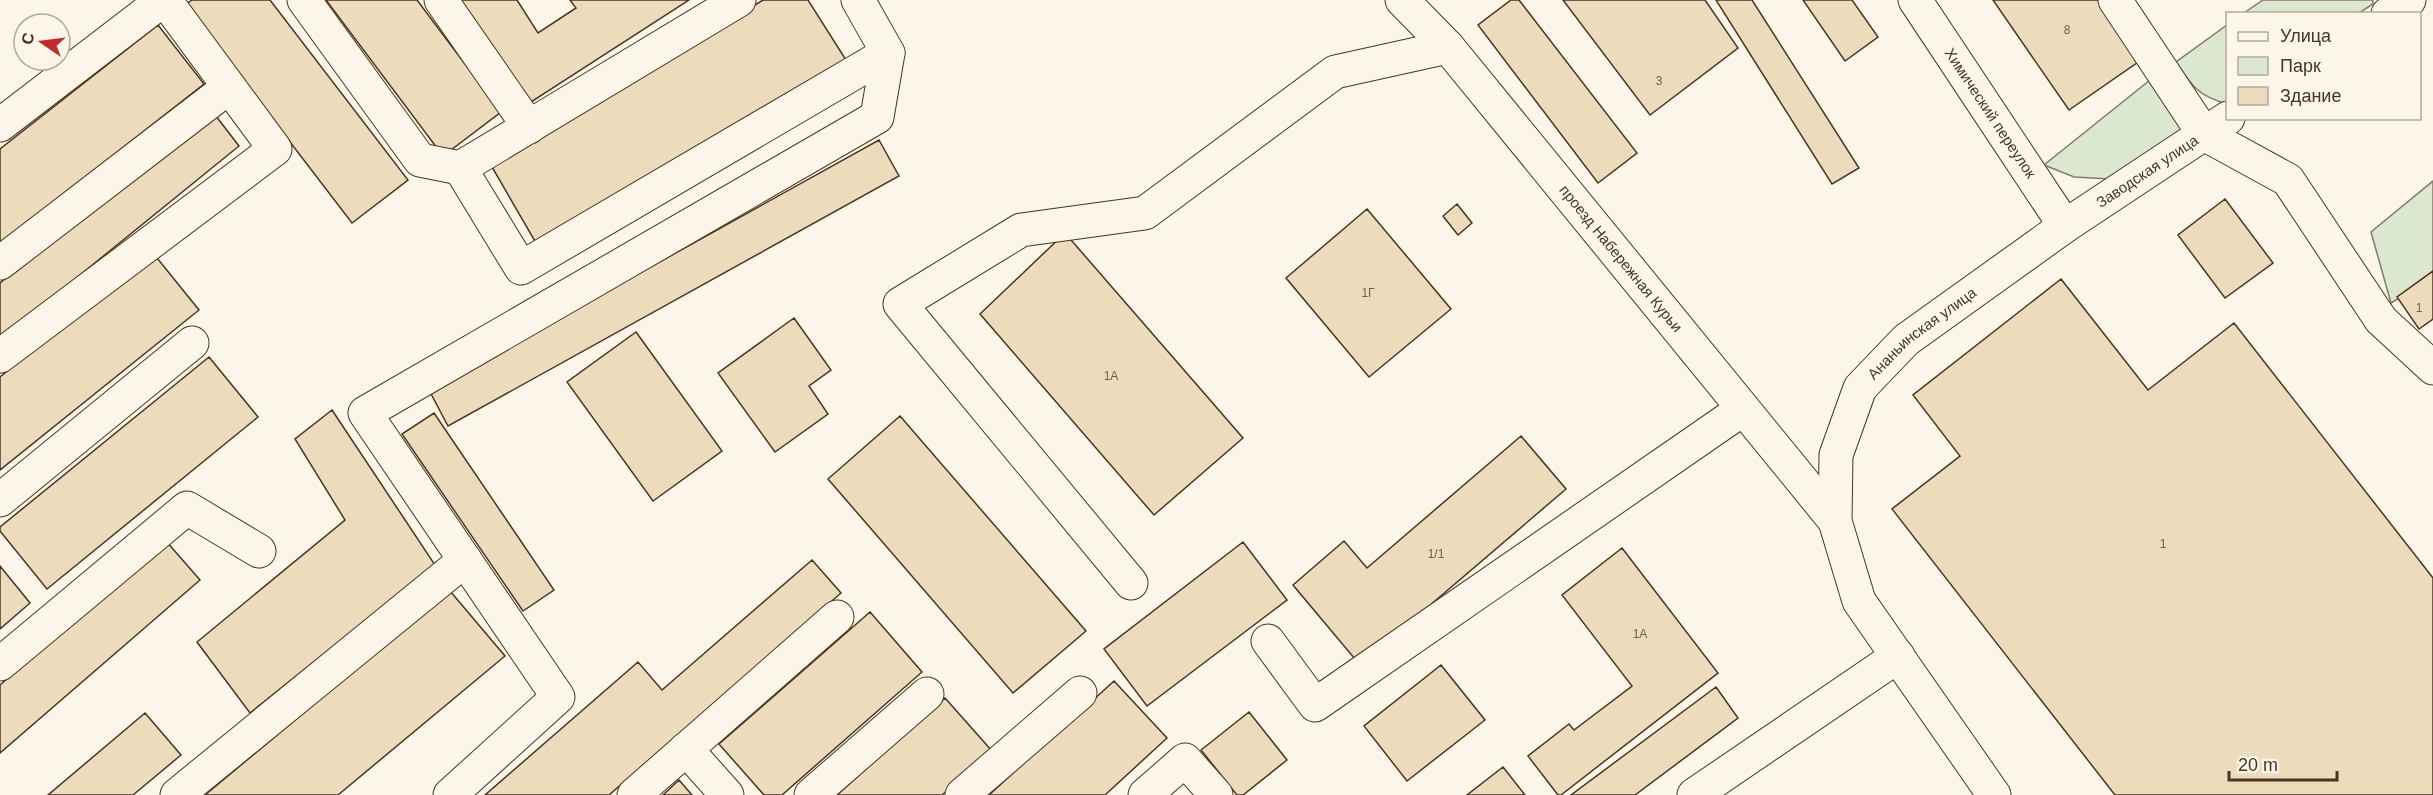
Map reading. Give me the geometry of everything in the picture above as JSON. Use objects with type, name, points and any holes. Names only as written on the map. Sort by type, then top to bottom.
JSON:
[{"type":"street","points":[[0,125],[164,0],[275,149],[0,356]]},
{"type":"street","points":[[304,0],[420,160],[460,168],[739,0]]},
{"type":"street","points":[[441,0],[529,126]]},
{"type":"street","points":[[450,795],[558,697],[365,413],[878,117],[888,53],[858,0]]},
{"type":"street","name":"проезд Набережная Курьи","points":[[1402,0],[1448,47],[1835,521]]},
{"type":"street","name":"Химический переулок","points":[[1915,0],[2065,226]]},
{"type":"street","points":[[2115,0],[2216,126],[2288,180],[2381,320],[2433,368]]},
{"type":"street","points":[[2391,12],[2409,0]]},
{"type":"street","points":[[1131,583],[900,304],[1021,230],[1145,213],[1335,72],[1448,47]]},
{"type":"street","points":[[460,168],[521,268],[888,53]]},
{"type":"street","points":[[0,263],[229,87]]},
{"type":"street","name":"Заводская улица","points":[[2065,226],[2216,126]]},
{"type":"street","name":"Ананьинская улица","points":[[1994,795],[1859,601],[1835,521],[1836,455],[1860,387],[1906,340],[2065,226]]},
{"type":"street","points":[[0,500],[192,343]]},
{"type":"street","points":[[1268,641],[1315,705],[1743,409]]},
{"type":"street","points":[[0,664],[187,508],[259,551]]},
{"type":"street","points":[[177,795],[465,560]]},
{"type":"street","points":[[634,795],[837,617]]},
{"type":"street","points":[[1694,795],[1898,656]]},
{"type":"street","points":[[962,795],[1080,693]]},
{"type":"street","points":[[811,795],[927,694]]},
{"type":"street","points":[[686,749],[727,795]]},
{"type":"street","points":[[1145,795],[1185,760],[1216,795]]},
{"type":"green space","points":[[2263,0],[2373,0],[2373,4],[2361,12],[2245,12]]},
{"type":"green space","points":[[2226,26],[2226,104],[2202,94],[2176,62]]},
{"type":"green space","points":[[2155,76],[2190,129],[2110,179],[2074,177],[2044,165]]},
{"type":"green space","points":[[2433,181],[2433,278],[2391,303],[2371,232]]},
{"type":"building","points":[[192,0],[270,0],[408,180],[352,223],[185,5]]},
{"type":"building","points":[[326,0],[417,0],[501,112],[443,156]]},
{"type":"building","points":[[461,0],[517,0],[538,33],[576,8],[570,0],[689,0],[528,104]]},
{"type":"building","points":[[763,0],[808,0],[846,60],[536,243],[492,167]]},
{"type":"building","points":[[1511,0],[1519,0],[1637,153],[1598,183],[1478,25]]},
{"type":"building","points":[[1563,0],[1705,0],[1738,48],[1650,115]]},
{"type":"building","points":[[1716,0],[1752,0],[1859,168],[1832,184]]},
{"type":"building","points":[[1803,0],[1852,0],[1878,37],[1845,61]]},
{"type":"building","points":[[1993,0],[2100,0],[2141,60],[2069,110]]},
{"type":"building","points":[[158,25],[204,84],[0,244],[0,149]]},
{"type":"building","points":[[212,111],[239,146],[0,340],[0,283]]},
{"type":"building","points":[[879,140],[899,176],[448,426],[429,390]]},
{"type":"building","points":[[2225,199],[2273,263],[2225,298],[2178,235]]},
{"type":"building","points":[[1457,204],[1472,223],[1458,235],[1443,216]]},
{"type":"building","points":[[1367,209],[1451,309],[1369,377],[1286,278]]},
{"type":"building","points":[[1065,233],[1243,438],[1154,515],[980,314]]},
{"type":"building","points":[[153,253],[199,310],[0,470],[0,377]]},
{"type":"building","points":[[2433,271],[2433,319],[2419,329],[2397,297]]},
{"type":"building","points":[[2061,279],[2148,390],[2234,323],[2433,578],[2433,795],[2115,795],[1892,509],[1960,456],[1913,395]]},
{"type":"building","points":[[794,318],[831,370],[809,386],[828,414],[775,452],[718,373]]},
{"type":"building","points":[[636,332],[722,451],[653,501],[567,382]]},
{"type":"building","points":[[209,357],[258,417],[47,589],[0,531],[0,527]]},
{"type":"building","points":[[332,410],[435,565],[250,713],[197,642],[345,520],[295,439]]},
{"type":"building","points":[[434,413],[554,590],[523,611],[402,434]]},
{"type":"building","points":[[900,416],[1086,631],[1013,693],[828,479]]},
{"type":"building","points":[[1521,436],[1566,489],[1360,665],[1293,585],[1344,541],[1367,568]]},
{"type":"building","points":[[166,541],[200,580],[0,753],[0,685]]},
{"type":"building","points":[[1243,542],[1287,600],[1147,706],[1104,649]]},
{"type":"building","points":[[1622,548],[1718,673],[1561,795],[1558,795],[1528,756],[1569,724],[1574,730],[1632,686],[1562,595]]},
{"type":"building","points":[[812,560],[841,593],[609,795],[485,795],[638,662],[662,690]]},
{"type":"building","points":[[0,566],[30,603],[0,629]]},
{"type":"building","points":[[450,591],[505,656],[338,795],[205,795]]},
{"type":"building","points":[[870,612],[922,672],[782,795],[764,795],[719,744]]},
{"type":"building","points":[[1441,665],[1485,720],[1407,781],[1364,726]]},
{"type":"building","points":[[1114,681],[1167,738],[1105,795],[989,795]]},
{"type":"building","points":[[1716,687],[1738,718],[1635,795],[1571,795]]},
{"type":"building","points":[[945,698],[992,751],[942,795],[837,795]]},
{"type":"building","points":[[1249,712],[1287,760],[1243,795],[1237,795],[1201,750]]},
{"type":"building","points":[[145,713],[181,755],[133,795],[48,795]]},
{"type":"building","points":[[1503,767],[1525,795],[1467,795]]},
{"type":"building","points":[[679,780],[692,795],[663,795]]}]
